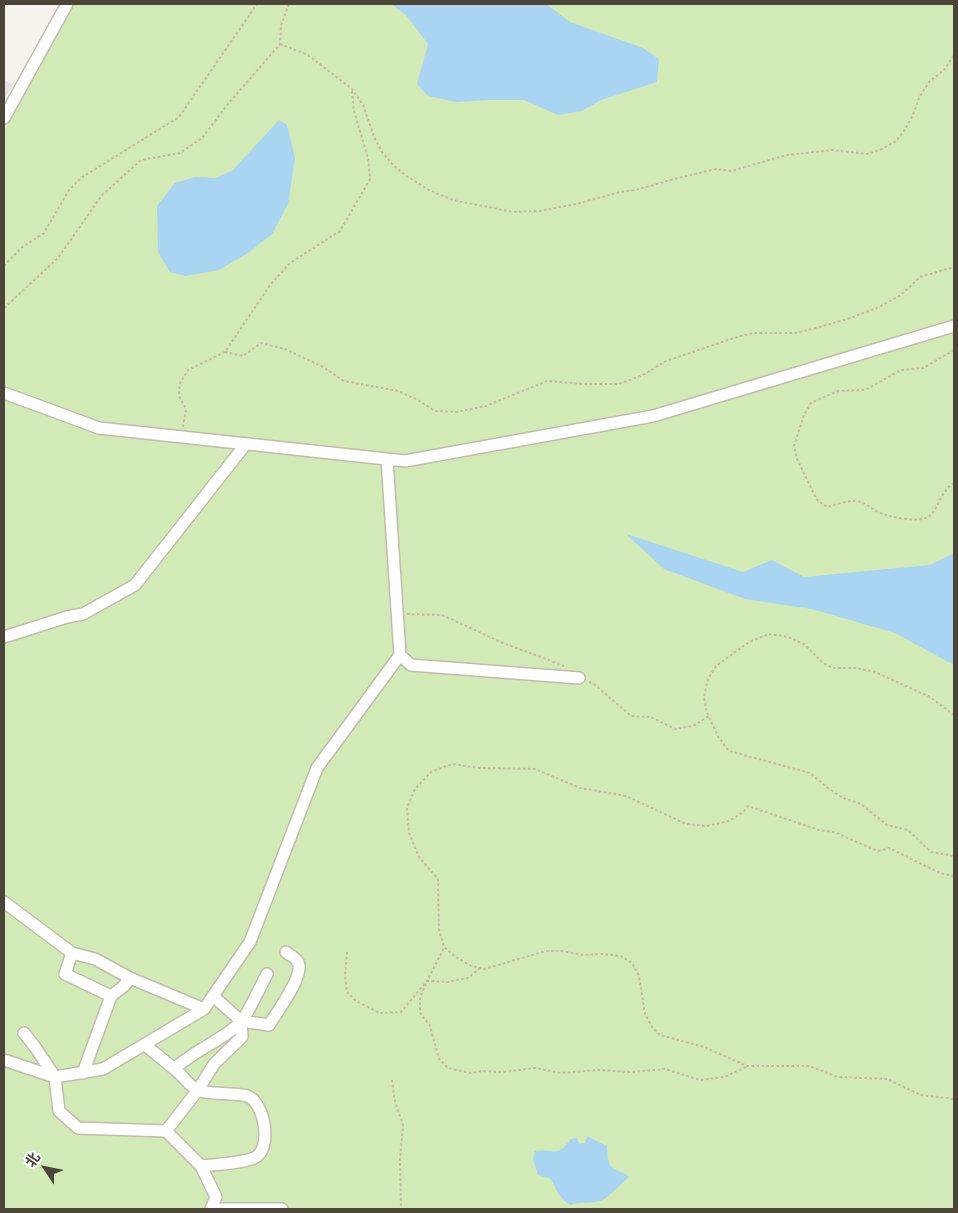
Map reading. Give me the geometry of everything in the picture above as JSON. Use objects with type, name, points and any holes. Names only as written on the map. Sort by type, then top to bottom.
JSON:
[{"type":"street","points":[[4,118],[67,4]]},
{"type":"street","points":[[4,394],[100,428],[404,461],[653,416],[954,326]]},
{"type":"street","points":[[4,637],[67,617],[83,614],[135,585],[245,445]]},
{"type":"street","points":[[4,1060],[54,1077],[103,1070],[204,1010],[250,942],[317,768],[400,655],[387,460]]},
{"type":"street","points":[[400,655],[411,665],[579,678]]},
{"type":"street","points":[[4,902],[72,953],[94,959],[130,978],[204,1010]]},
{"type":"street","points":[[213,996],[241,1021],[269,1025],[297,978],[300,968],[297,960],[286,952]]},
{"type":"street","points":[[72,953],[65,974],[111,996]]},
{"type":"street","points":[[174,1069],[183,1060],[200,1051],[241,1021],[267,974]]},
{"type":"street","points":[[83,1073],[111,996],[124,986],[130,978]]},
{"type":"street","points":[[166,1131],[198,1090],[214,1064],[242,1037],[241,1021]]},
{"type":"street","points":[[24,1033],[54,1077],[59,1111],[78,1128],[166,1131],[201,1166],[216,1197],[211,1209]]},
{"type":"street","points":[[145,1045],[198,1090],[248,1096],[258,1105],[263,1116],[263,1150],[254,1158],[201,1166]]},
{"type":"street","points":[[200,1051],[214,1064]]},
{"type":"street","points":[[221,1209],[282,1209]]},
{"type":"path","points":[[4,266],[21,248],[44,233],[69,190],[81,178],[179,116],[257,4]]},
{"type":"path","points":[[4,308],[58,258],[102,195],[141,160],[180,153],[202,138],[228,104],[280,44],[281,25],[289,4]]},
{"type":"path","points":[[280,44],[308,55],[352,89],[363,105],[375,139],[382,152],[405,175],[429,190],[453,200],[513,212],[540,211],[576,204],[716,169],[731,171],[787,155],[833,150],[867,154],[880,150],[896,141],[904,131],[920,96],[929,82],[944,70],[954,56]]},
{"type":"path","points":[[180,438],[186,409],[179,396],[180,383],[188,370],[226,352],[270,285],[290,263],[340,231],[370,179],[368,158],[354,111],[352,89]]},
{"type":"path","points":[[226,352],[243,356],[261,343],[286,349],[323,367],[344,381],[398,391],[418,400],[434,411],[456,412],[486,406],[547,381],[619,384],[643,375],[666,361],[737,337],[753,333],[796,333],[820,327],[879,307],[901,295],[920,277],[954,267]]},
{"type":"path","points":[[954,350],[923,368],[902,370],[865,390],[838,391],[811,403],[804,415],[794,446],[797,459],[817,500],[826,507],[858,501],[880,513],[906,520],[927,518],[932,513],[941,496],[954,483]]},
{"type":"path","points":[[397,613],[442,615],[503,643],[564,664],[579,678],[594,684],[631,716],[651,717],[674,729],[693,726],[709,716]]},
{"type":"path","points":[[954,714],[930,697],[875,672],[856,668],[833,668],[823,663],[804,644],[788,637],[769,634],[749,642],[716,666],[708,679],[704,698],[709,716],[719,738],[729,751],[810,773],[843,798],[861,804],[887,824],[908,830],[931,852],[954,856]]},
{"type":"path","points":[[954,876],[940,873],[889,848],[878,851],[834,832],[819,830],[748,806],[742,813],[728,821],[707,826],[686,824],[626,796],[580,788],[535,769],[481,768],[452,764],[431,772],[415,789],[407,808],[409,832],[419,857],[438,879],[439,930],[444,947],[471,966],[484,969],[546,951],[562,951],[583,955],[604,954],[621,956],[632,963],[639,976],[645,1014],[652,1027],[660,1035],[704,1047],[747,1066],[809,1066],[838,1077],[887,1080],[921,1095],[954,1099]]},
{"type":"path","points":[[444,947],[420,998],[420,1013],[430,1026],[439,1059],[448,1068],[470,1073],[535,1068],[561,1073],[598,1070],[631,1072],[665,1069],[700,1080],[724,1077],[747,1066]]},
{"type":"path","points":[[347,952],[345,976],[347,992],[356,1001],[380,1013],[401,1012],[427,981]]},
{"type":"path","points":[[427,981],[448,982],[468,978],[480,968]]},
{"type":"path","points":[[392,1080],[395,1102],[403,1125],[400,1159],[401,1209]]},
{"type":"shaded area","points":[[4,79],[13,84],[4,100]]},
{"type":"green space","points":[[73,4],[954,4],[954,1209],[4,1209],[4,130]]},
{"type":"water","points":[[391,4],[546,4],[570,22],[643,48],[659,59],[657,82],[601,100],[582,111],[558,115],[524,100],[456,102],[428,96],[417,84],[428,44],[406,15]]},
{"type":"water","points":[[279,120],[287,125],[295,158],[288,204],[272,234],[248,253],[219,270],[185,276],[170,272],[158,252],[157,206],[175,183],[195,177],[216,178],[233,170]]},
{"type":"water","points":[[626,534],[743,572],[772,560],[804,577],[930,565],[954,553],[954,665],[895,633],[812,609],[745,599],[664,569]]},
{"type":"water","points":[[587,1136],[607,1146],[608,1161],[611,1167],[629,1177],[603,1200],[571,1205],[561,1197],[551,1179],[538,1175],[533,1159],[535,1151],[558,1151],[571,1139],[577,1138],[579,1144],[585,1143]]}]
